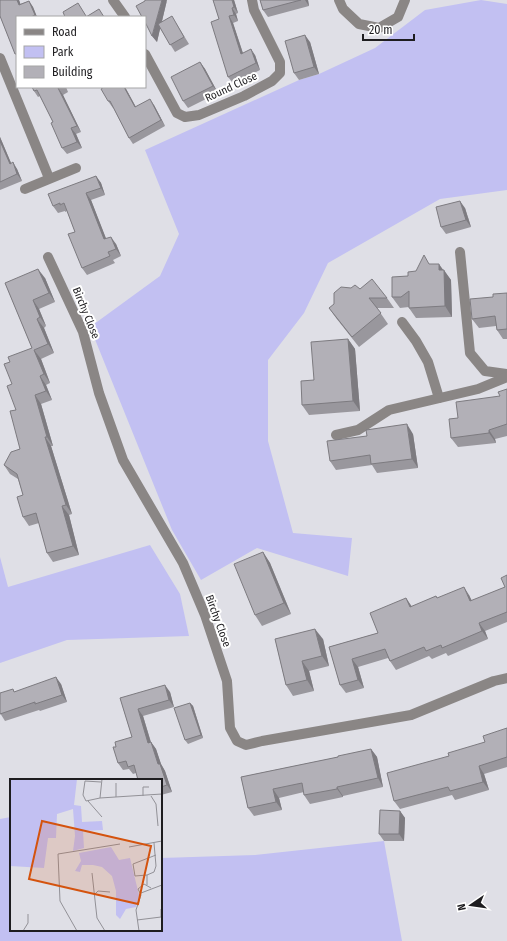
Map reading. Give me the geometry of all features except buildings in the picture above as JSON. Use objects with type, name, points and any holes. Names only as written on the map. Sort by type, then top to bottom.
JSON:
[{"type":"street","points":[[113,0],[124,16]]},
{"type":"street","name":"Round Close","points":[[146,56],[177,113],[185,117],[199,115],[244,96],[272,81],[280,72],[280,62],[254,10],[252,0]]},
{"type":"street","points":[[339,0],[343,9],[359,24],[379,28],[398,17],[405,0]]},
{"type":"street","points":[[0,58],[49,178]]},
{"type":"street","points":[[25,189],[76,168]]},
{"type":"street","points":[[460,252],[470,352],[485,371],[507,376]]},
{"type":"street","name":"Birchy Close","points":[[48,257],[83,332],[99,393],[124,460],[183,563],[205,615],[227,681],[230,728],[237,741],[246,745],[411,715],[494,681],[507,678]]},
{"type":"street","points":[[402,322],[416,341],[428,362],[439,398]]},
{"type":"street","points":[[336,435],[358,430],[389,410],[478,389],[507,376]]},
{"type":"green space","points":[[481,0],[507,4],[507,190],[440,199],[328,263],[304,313],[268,360],[268,441],[293,533],[352,538],[348,576],[257,548],[201,580],[172,530],[90,327],[160,276],[179,234],[145,150],[299,80],[319,74],[375,48],[425,10]]},
{"type":"green space","points":[[150,545],[180,594],[189,636],[67,640],[0,663],[0,557],[8,587]]},
{"type":"green space","points":[[10,817],[10,931],[162,931],[162,858],[255,855],[384,841],[402,941],[0,941],[0,819]]}]
